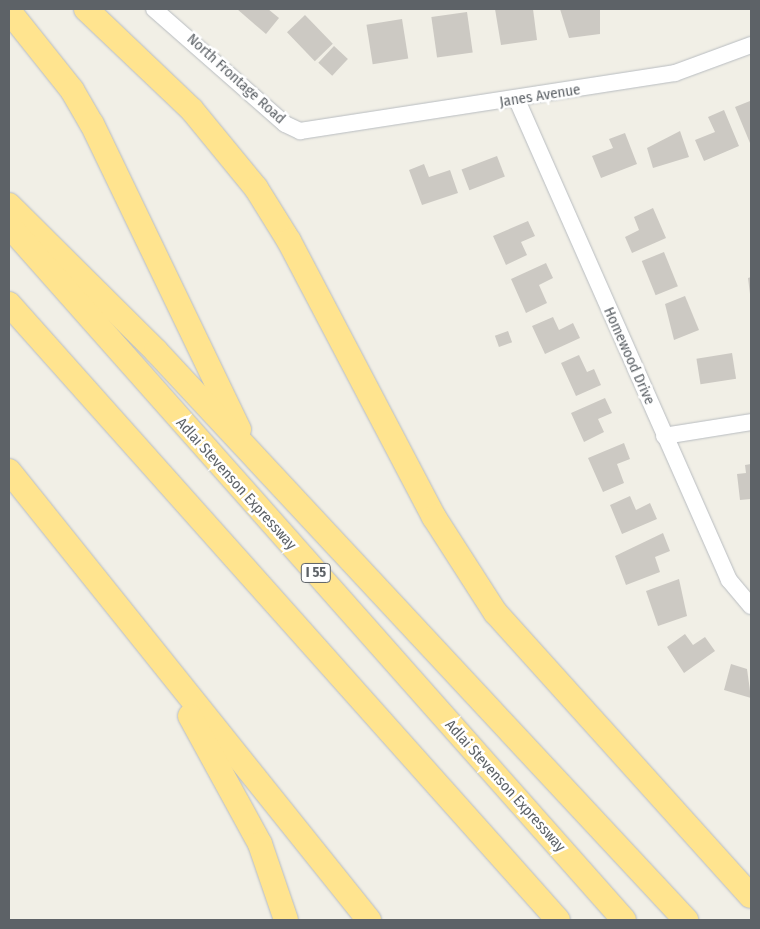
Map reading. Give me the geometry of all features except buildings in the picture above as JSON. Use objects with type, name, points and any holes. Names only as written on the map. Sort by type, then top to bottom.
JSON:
[{"type":"highway","points":[[86,9],[192,110],[256,188],[294,249],[434,517],[495,612],[751,896]]},
{"type":"highway","points":[[9,11],[72,90],[92,124],[251,454]]},
{"type":"highway","points":[[9,205],[156,350],[683,915]]},
{"type":"highway","name":"Adlai Stevenson Expressway","points":[[9,225],[624,920]]},
{"type":"highway","points":[[9,304],[558,920]]},
{"type":"highway","points":[[9,328],[381,723]]},
{"type":"highway","points":[[9,471],[369,920]]},
{"type":"highway","points":[[142,637],[237,799],[260,844],[286,920]]},
{"type":"street","name":"North Frontage Road","points":[[154,9],[286,124],[300,131],[324,128]]},
{"type":"street","name":"Janes Avenue","points":[[324,128],[517,100],[675,73],[751,45]]},
{"type":"street","name":"Homewood Drive","points":[[517,100],[729,580],[751,606]]},
{"type":"street","points":[[664,436],[751,422]]}]
